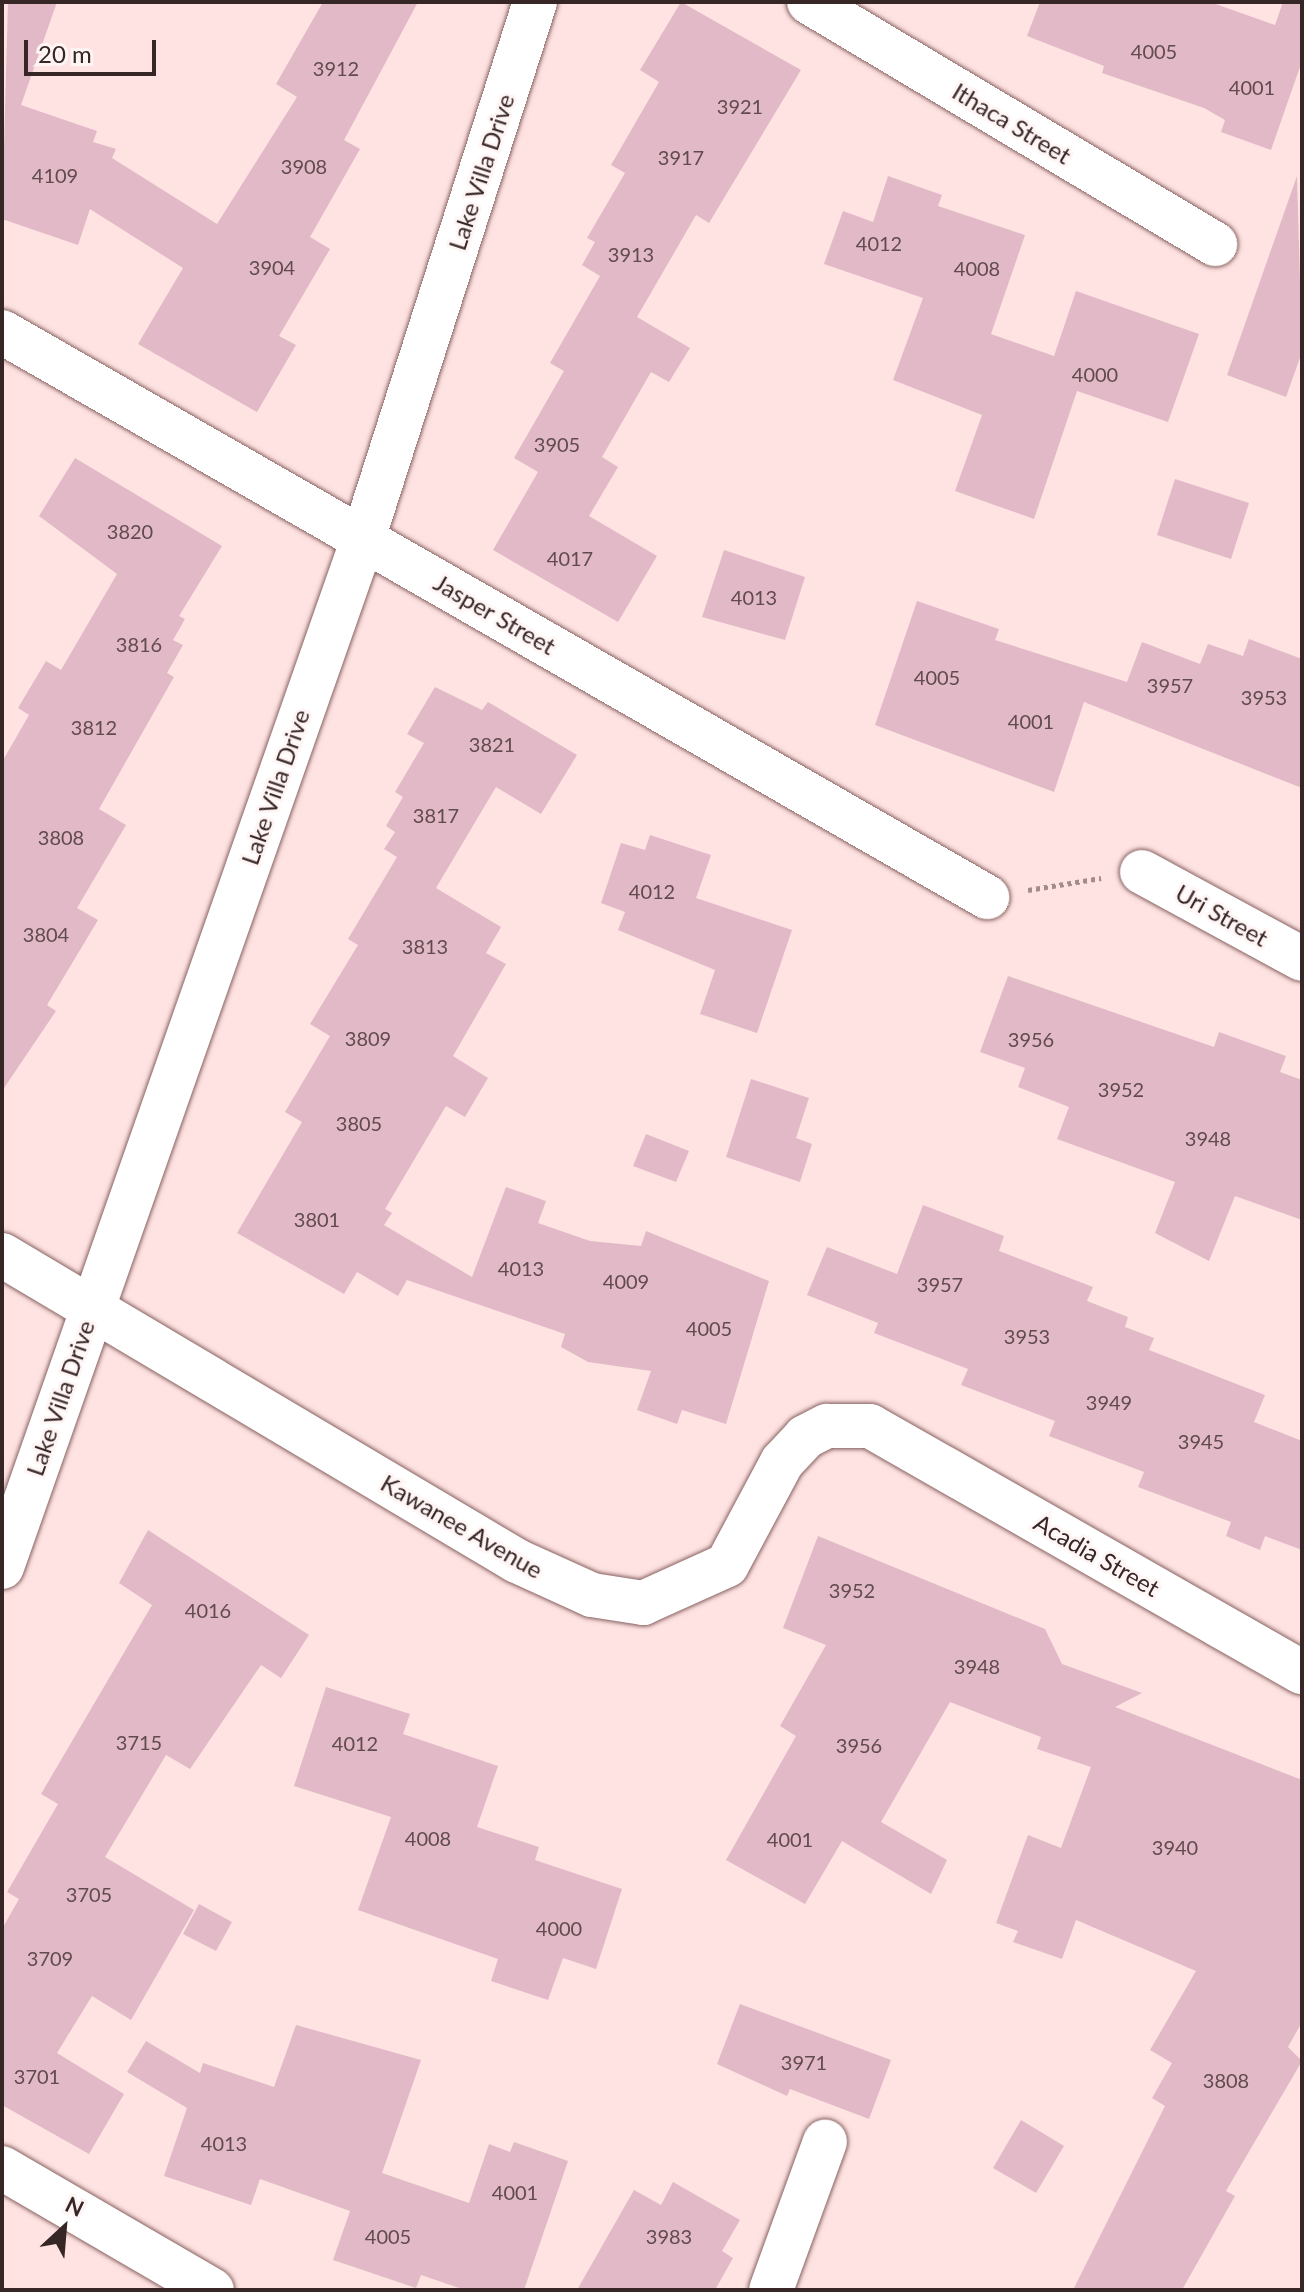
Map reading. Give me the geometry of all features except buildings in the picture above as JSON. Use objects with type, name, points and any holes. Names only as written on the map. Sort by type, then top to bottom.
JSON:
[{"type":"street","name":"Lake Villa Drive","points":[[2,1567],[363,539],[535,2]]},
{"type":"street","name":"Ithaca Street","points":[[809,2],[1215,244]]},
{"type":"street","name":"Jasper Street","points":[[2,332],[987,897]]},
{"type":"street","name":"Uri Street","points":[[1142,872],[1302,959]]},
{"type":"street","name":"Kawanee Avenue","points":[[2,1255],[517,1561],[592,1595],[643,1603],[727,1565],[782,1462],[805,1437],[827,1426],[870,1426],[892,1438]]},
{"type":"street","name":"Acadia Street","points":[[892,1438],[1302,1672]]},
{"type":"street","points":[[771,2290],[825,2142]]},
{"type":"street","points":[[2,2168],[212,2290]]},
{"type":"path","points":[[987,897],[1142,872]]}]
